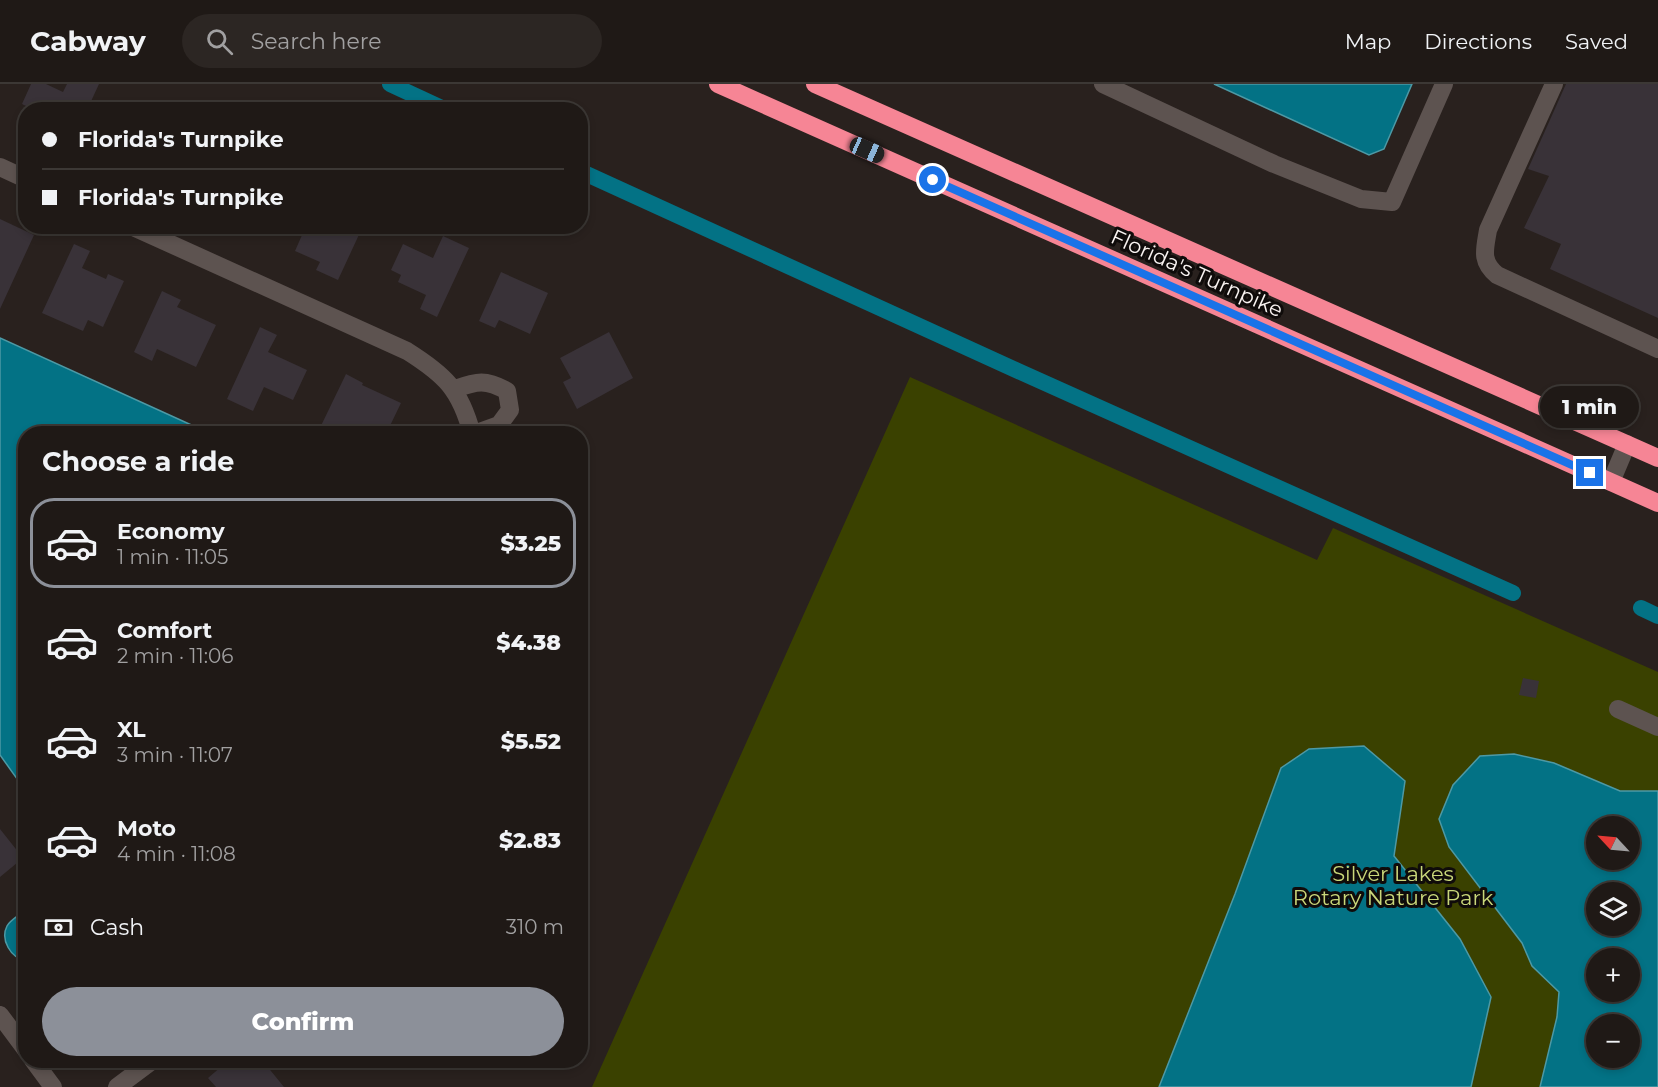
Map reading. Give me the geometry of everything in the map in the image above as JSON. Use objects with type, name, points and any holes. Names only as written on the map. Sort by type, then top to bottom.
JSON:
[{"type":"highway","name":"Florida's Turnpike","points":[[718,84],[1658,503]]},
{"type":"highway","name":"Florida's Turnpike","points":[[815,84],[1658,458]]},
{"type":"street","points":[[1103,84],[1274,164],[1361,199],[1392,202],[1444,84]]},
{"type":"street","points":[[1554,84],[1488,230],[1484,251],[1488,267],[1497,275],[1658,349]]},
{"type":"street","points":[[0,167],[18,175]]},
{"type":"street","points":[[149,234],[407,351],[434,368],[455,390],[470,426]]},
{"type":"street","points":[[455,390],[475,382],[493,383],[507,391],[510,410],[496,426]]},
{"type":"street","points":[[1611,482],[1627,444]]},
{"type":"street","points":[[1618,709],[1658,727]]},
{"type":"street","points":[[0,1015],[18,1039]]},
{"type":"street","points":[[39,1068],[53,1087]]},
{"type":"street","points":[[117,1087],[142,1068]]},
{"type":"green space","name":"Silver Lakes Rotary Nature Park","points":[[910,377],[1317,560],[1333,528],[1658,672],[1658,1087],[592,1087]]},
{"type":"water","points":[[1214,84],[1412,84],[1384,149],[1369,155]]},
{"type":"water","points":[[0,338],[194,426],[18,426],[18,780],[0,755]]},
{"type":"water","points":[[1364,746],[1405,781],[1394,856],[1460,939],[1491,997],[1471,1087],[1159,1087],[1235,894],[1281,768],[1309,749]]},
{"type":"water","points":[[1514,754],[1554,763],[1620,791],[1658,791],[1658,1087],[1540,1087],[1557,1017],[1559,992],[1532,966],[1522,943],[1449,847],[1439,819],[1453,785],[1480,756]]},
{"type":"water","points":[[18,916],[18,958],[8,948],[5,937],[7,926]]},
{"type":"building","points":[[31,84],[46,84],[63,92],[67,84],[99,84],[91,102],[23,102]]},
{"type":"building","points":[[1566,84],[1658,84],[1658,318],[1550,269],[1561,244],[1524,228],[1549,176],[1528,169]]},
{"type":"building","points":[[0,219],[18,227],[18,234],[34,235],[0,309]]},
{"type":"building","points":[[302,234],[359,234],[338,280],[316,270],[320,262],[295,251]]},
{"type":"building","points":[[443,236],[469,248],[437,317],[420,309],[426,295],[398,282],[401,275],[391,270],[403,244],[433,258]]},
{"type":"building","points":[[74,244],[90,251],[82,268],[106,279],[108,274],[124,281],[103,327],[88,320],[83,331],[42,313]]},
{"type":"building","points":[[501,272],[548,293],[530,334],[499,320],[495,328],[479,321]]},
{"type":"building","points":[[162,291],[181,300],[177,307],[216,325],[196,367],[157,349],[152,361],[134,352]]},
{"type":"building","points":[[260,327],[277,335],[268,352],[307,370],[293,400],[264,387],[253,411],[227,399]]},
{"type":"building","points":[[609,332],[633,378],[577,409],[563,382],[571,378],[560,358]]},
{"type":"building","points":[[346,374],[363,383],[362,385],[401,403],[390,426],[321,426]]},
{"type":"building","points":[[1523,678],[1539,681],[1536,698],[1519,695]]},
{"type":"building","points":[[0,829],[18,852],[18,862],[0,877]]},
{"type":"building","points":[[220,1068],[269,1068],[284,1087],[216,1087],[208,1078]]},
{"type":"waterway","points":[[390,84],[429,102]]},
{"type":"waterway","points":[[588,175],[1513,593]]},
{"type":"waterway","points":[[1641,608],[1658,616]]},
{"type":"route","points":[[933,180],[1590,473]]}]
